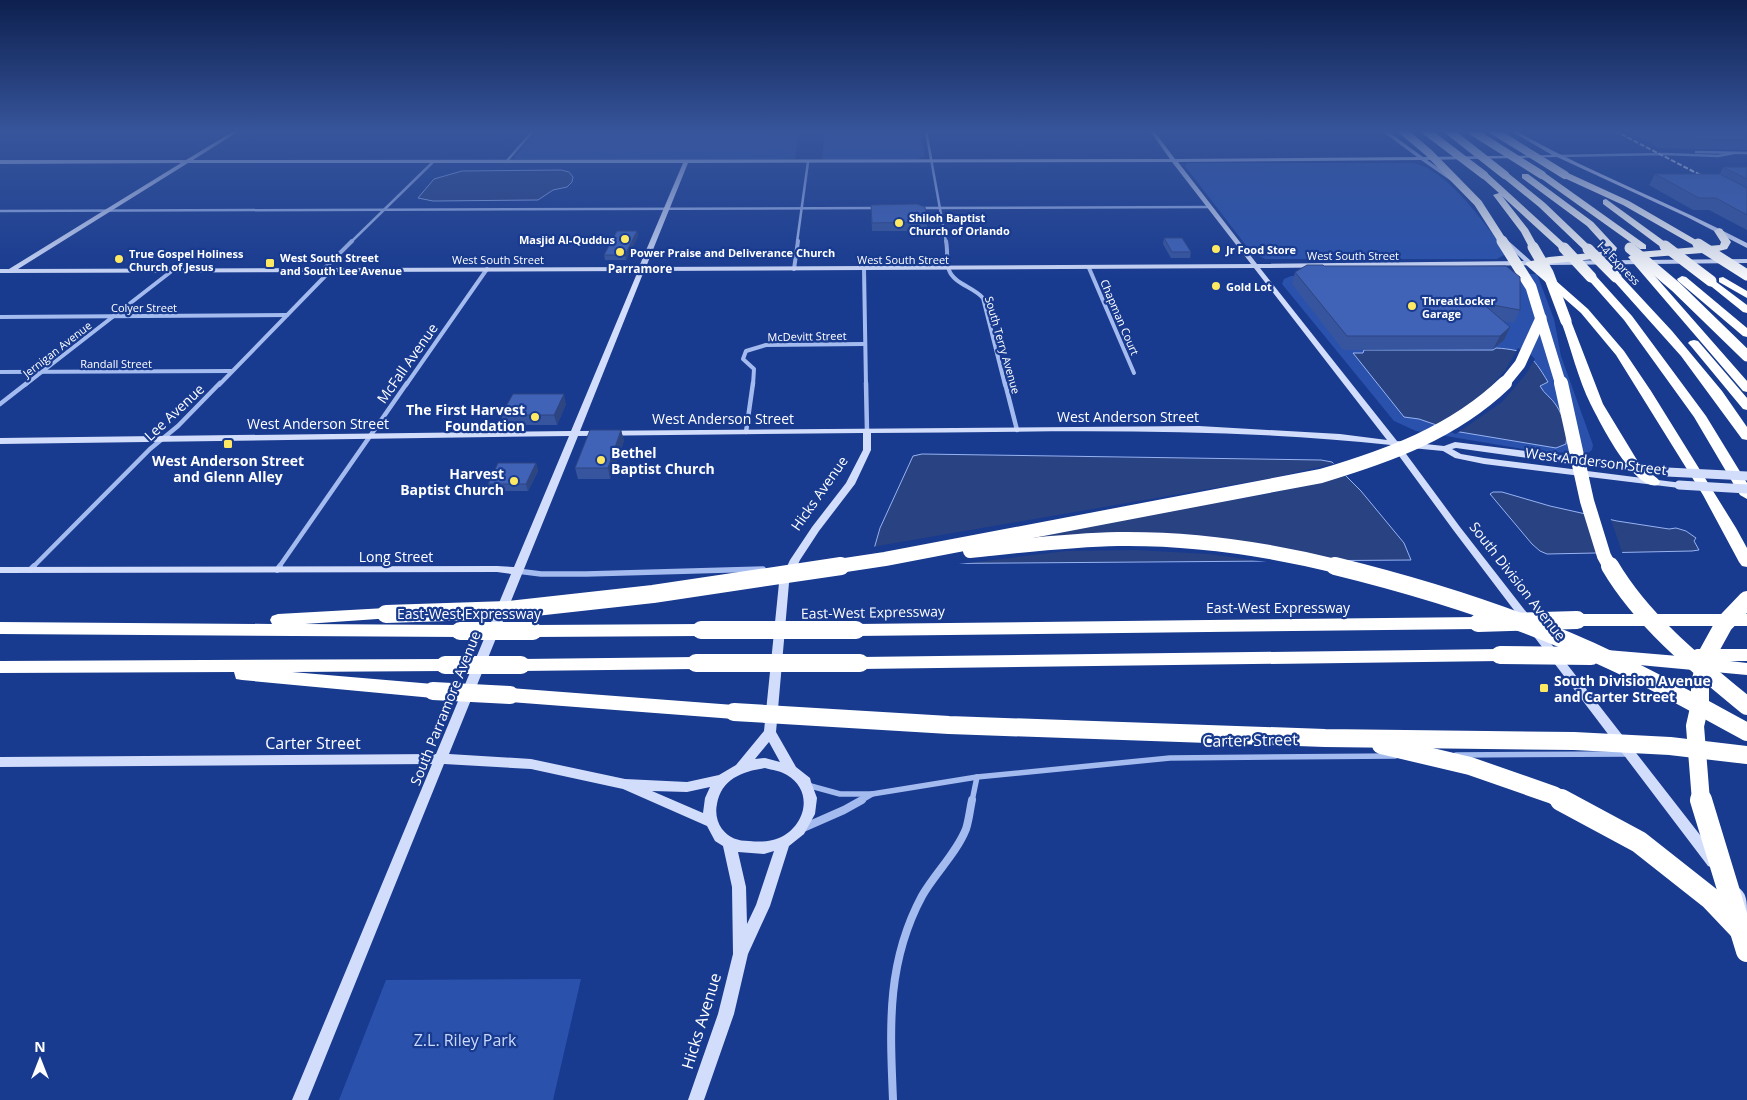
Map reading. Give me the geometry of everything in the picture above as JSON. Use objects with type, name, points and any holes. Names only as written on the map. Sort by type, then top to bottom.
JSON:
[{"type":"highway","points":[[1458,182],[1478,203],[1531,287],[1565,397],[1586,501],[1604,556],[1620,583],[1679,650],[1747,706]]},
{"type":"highway","points":[[1489,182],[1525,231],[1548,273],[1597,404],[1635,468],[1653,482]]},
{"type":"highway","points":[[1493,182],[1564,248],[1628,318],[1700,416],[1747,496]]},
{"type":"highway","name":"I-4 Express","points":[[1514,182],[1542,205],[1616,278],[1693,363],[1747,436]]},
{"type":"highway","points":[[1530,264],[1549,260],[1603,255],[1612,251],[1612,248],[1590,224],[1534,182]]},
{"type":"highway","name":"I-4 Express","points":[[1553,182],[1643,247],[1747,334]]},
{"type":"highway","points":[[1576,182],[1671,246],[1716,280],[1747,310]]},
{"type":"highway","points":[[1581,182],[1626,203],[1698,244],[1747,275]]},
{"type":"highway","points":[[1573,196],[1676,287],[1747,356]]},
{"type":"highway","points":[[1719,231],[1726,242],[1724,247],[1638,255],[1633,257],[1632,264],[1747,406]]},
{"type":"highway","points":[[1530,264],[1577,303],[1624,358],[1692,466],[1733,534],[1747,562]]},
{"type":"highway","points":[[1632,264],[1747,388]]},
{"type":"highway","points":[[1716,280],[1747,295]]},
{"type":"highway","points":[[139,627],[386,614],[508,610],[604,600],[885,559],[1321,476],[1373,460],[1426,440],[1462,419],[1501,388],[1516,369],[1541,318]]},
{"type":"highway","points":[[885,559],[1094,540],[1136,539],[1179,541],[1245,548],[1317,562],[1379,576],[1493,614],[1607,658],[1747,732]]},
{"type":"highway","points":[[1747,600],[1724,624],[1708,653],[1700,683],[1700,704],[1695,726],[1700,796],[1747,951]]},
{"type":"highway","name":"East-West Expressway","points":[[0,628],[139,627],[460,631],[856,630],[1478,623],[1577,620],[1740,620]]},
{"type":"highway","points":[[0,667],[860,663],[1747,655]]},
{"type":"highway","points":[[1605,656],[1747,669]]},
{"type":"highway","points":[[168,666],[433,691],[949,725],[1325,738],[1574,741],[1670,746],[1747,755]]},
{"type":"highway","points":[[1325,738],[1421,753],[1470,766],[1553,795],[1639,842],[1710,898],[1747,937]]},
{"type":"street","points":[[0,278],[154,182]]},
{"type":"street","points":[[324,270],[413,182]]},
{"type":"street","name":"South Parramore Avenue","points":[[300,1100],[677,182]]},
{"type":"street","points":[[794,269],[805,182]]},
{"type":"street","points":[[935,182],[947,246],[949,268]]},
{"type":"street","points":[[1191,182],[1257,266]]},
{"type":"street","points":[[1453,182],[1470,196],[1505,239],[1530,264]]},
{"type":"street","points":[[1616,182],[1659,201],[1747,246]]},
{"type":"street","points":[[918,208],[1209,207]]},
{"type":"street","points":[[0,211],[881,208]]},
{"type":"street","name":"West South Street","points":[[0,271],[1089,268],[1632,264],[1747,261]]},
{"type":"street","name":"South Division Avenue","points":[[1257,266],[1747,907]]},
{"type":"street","name":"South Terry Avenue","points":[[949,268],[954,278],[978,292],[983,298],[1017,430]]},
{"type":"street","name":"Chapman Court","points":[[1089,268],[1134,373]]},
{"type":"street","name":"Lee Avenue","points":[[30,570],[174,430],[332,269]]},
{"type":"street","name":"McFall Avenue","points":[[277,570],[487,269]]},
{"type":"street","name":"Hicks Avenue","points":[[770,732],[784,583],[815,528],[850,484],[867,450],[864,269]]},
{"type":"street","name":"Jernigan Avenue","points":[[0,404],[173,270]]},
{"type":"street","name":"Colyer Street","points":[[0,317],[287,315]]},
{"type":"street","name":"McDevitt Street","points":[[746,432],[755,373],[754,369],[745,363],[743,355],[751,348],[773,344],[864,344]]},
{"type":"street","name":"Randall Street","points":[[0,372],[232,371]]},
{"type":"street","name":"West Anderson Street","points":[[0,441],[546,435],[574,433],[1199,429],[1330,436],[1445,449],[1458,456],[1484,461],[1679,485],[1747,488]]},
{"type":"street","name":"West Anderson Street","points":[[1445,449],[1455,446],[1667,472],[1747,476]]},
{"type":"street","points":[[776,569],[791,568]]},
{"type":"street","name":"Long Street","points":[[0,570],[497,569],[541,574],[586,574],[766,569]]},
{"type":"street","points":[[741,768],[770,732],[791,770]]},
{"type":"street","name":"Carter Street","points":[[807,785],[840,794],[872,794],[977,777],[1170,758],[1630,754]]},
{"type":"street","name":"Carter Street","points":[[0,762],[440,759],[531,764],[625,784],[687,787],[723,779]]},
{"type":"street","points":[[765,763],[779,765],[791,770],[801,777],[807,785],[812,799],[811,812],[796,835],[783,844],[767,849],[751,850],[729,843],[713,829],[709,816],[709,803],[714,790],[723,779],[741,768],[765,763]]},
{"type":"street","points":[[893,1100],[890,1022],[896,971],[906,932],[923,896],[952,854],[966,829],[977,777]]},
{"type":"street","name":"Carter Street","points":[[625,784],[711,822]]},
{"type":"street","name":"Carter Street","points":[[802,828],[844,810],[872,794]]},
{"type":"street","name":"Hicks Avenue","points":[[729,843],[739,887],[740,953]]},
{"type":"street","name":"Hicks Avenue","points":[[696,1100],[726,1014],[740,953],[763,906],[783,844]]},
{"type":"green space","points":[[1198,182],[1448,182],[1475,212],[1505,250],[1506,254],[1497,259],[1265,259],[1251,252]]},
{"type":"green space","points":[[1537,274],[1554,319],[1561,356],[1593,445],[1592,450],[1588,453],[1541,452],[1416,431],[1394,421],[1282,284],[1284,279],[1291,276]]},
{"type":"green space","name":"Z.L. Riley Park","points":[[581,979],[553,1100],[339,1100],[386,980]]},
{"type":"shaded area","points":[[431,182],[572,182],[567,187],[553,190],[538,200],[433,201],[418,198]]},
{"type":"shaded area","points":[[1496,348],[1515,350],[1533,360],[1548,382],[1540,386],[1559,409],[1563,419],[1566,429],[1566,444],[1556,448],[1454,431],[1419,419],[1404,417],[1353,353],[1363,353],[1364,350],[1493,350]]},
{"type":"shaded area","points":[[922,454],[1321,460],[1332,462],[1361,491],[1404,543],[1411,560],[881,564],[872,556],[880,528],[913,456]]},
{"type":"shaded area","points":[[1502,492],[1550,506],[1617,521],[1669,529],[1676,528],[1686,531],[1696,538],[1694,541],[1699,550],[1547,554],[1532,544],[1490,494]]},
{"type":"pier","points":[[1518,348],[1528,352],[1535,359],[1526,374],[1502,402],[1456,434],[1433,426],[1453,415],[1487,390],[1505,371]]},
{"type":"pier","points":[[1336,463],[1349,475],[1272,493],[986,544],[1095,535],[1349,564],[1281,564],[1209,554],[1135,550],[1067,551],[942,566],[881,566],[869,556],[872,547],[1272,478]]},
{"type":"pier","points":[[1585,511],[1610,517],[1623,555],[1597,556]]},
{"type":"building","points":[[1670,182],[1736,182],[1747,188],[1747,215],[1716,198],[1699,198]]},
{"type":"building","points":[[917,204],[925,207],[927,222],[872,223],[871,205]]},
{"type":"building","points":[[617,231],[637,231],[625,255],[604,255]]},
{"type":"building","points":[[1164,238],[1182,238],[1191,252],[1172,252]]},
{"type":"building","name":"ThreatLocker Garage","points":[[1307,265],[1506,266],[1520,277],[1520,310],[1482,303],[1510,327],[1500,336],[1347,336],[1295,272]]},
{"type":"building","points":[[513,394],[564,394],[554,415],[501,415]]},
{"type":"building","points":[[590,430],[621,430],[608,468],[575,468]]},
{"type":"building","points":[[498,463],[536,463],[526,484],[488,484]]},
{"type":"place","name":"Shiloh Baptist Church of Orlando","points":[[899,223]]},
{"type":"place","name":"Masjid Al-Quddus","points":[[625,239]]},
{"type":"place","name":"Jr Food Store","points":[[1216,249]]},
{"type":"place","name":"Power Praise and Deliverance Church","points":[[620,252]]},
{"type":"place","name":"True Gospel Holiness Church of Jesus","points":[[119,259]]},
{"type":"place","name":"West South Street and South Lee Avenue","points":[[270,263]]},
{"type":"place","name":"Gold Lot","points":[[1216,286]]},
{"type":"place","name":"ThreatLocker Garage","points":[[1412,306]]},
{"type":"place","name":"The First Harvest Foundation","points":[[535,417]]},
{"type":"place","name":"West Anderson Street and Glenn Alley","points":[[228,444]]},
{"type":"place","name":"Bethel Baptist Church","points":[[601,460]]},
{"type":"place","name":"Harvest Baptist Church","points":[[514,481]]},
{"type":"place","name":"South Division Avenue and Carter Street","points":[[1544,688]]},
{"type":"district","name":"Parramore","points":[[640,268]]}]
